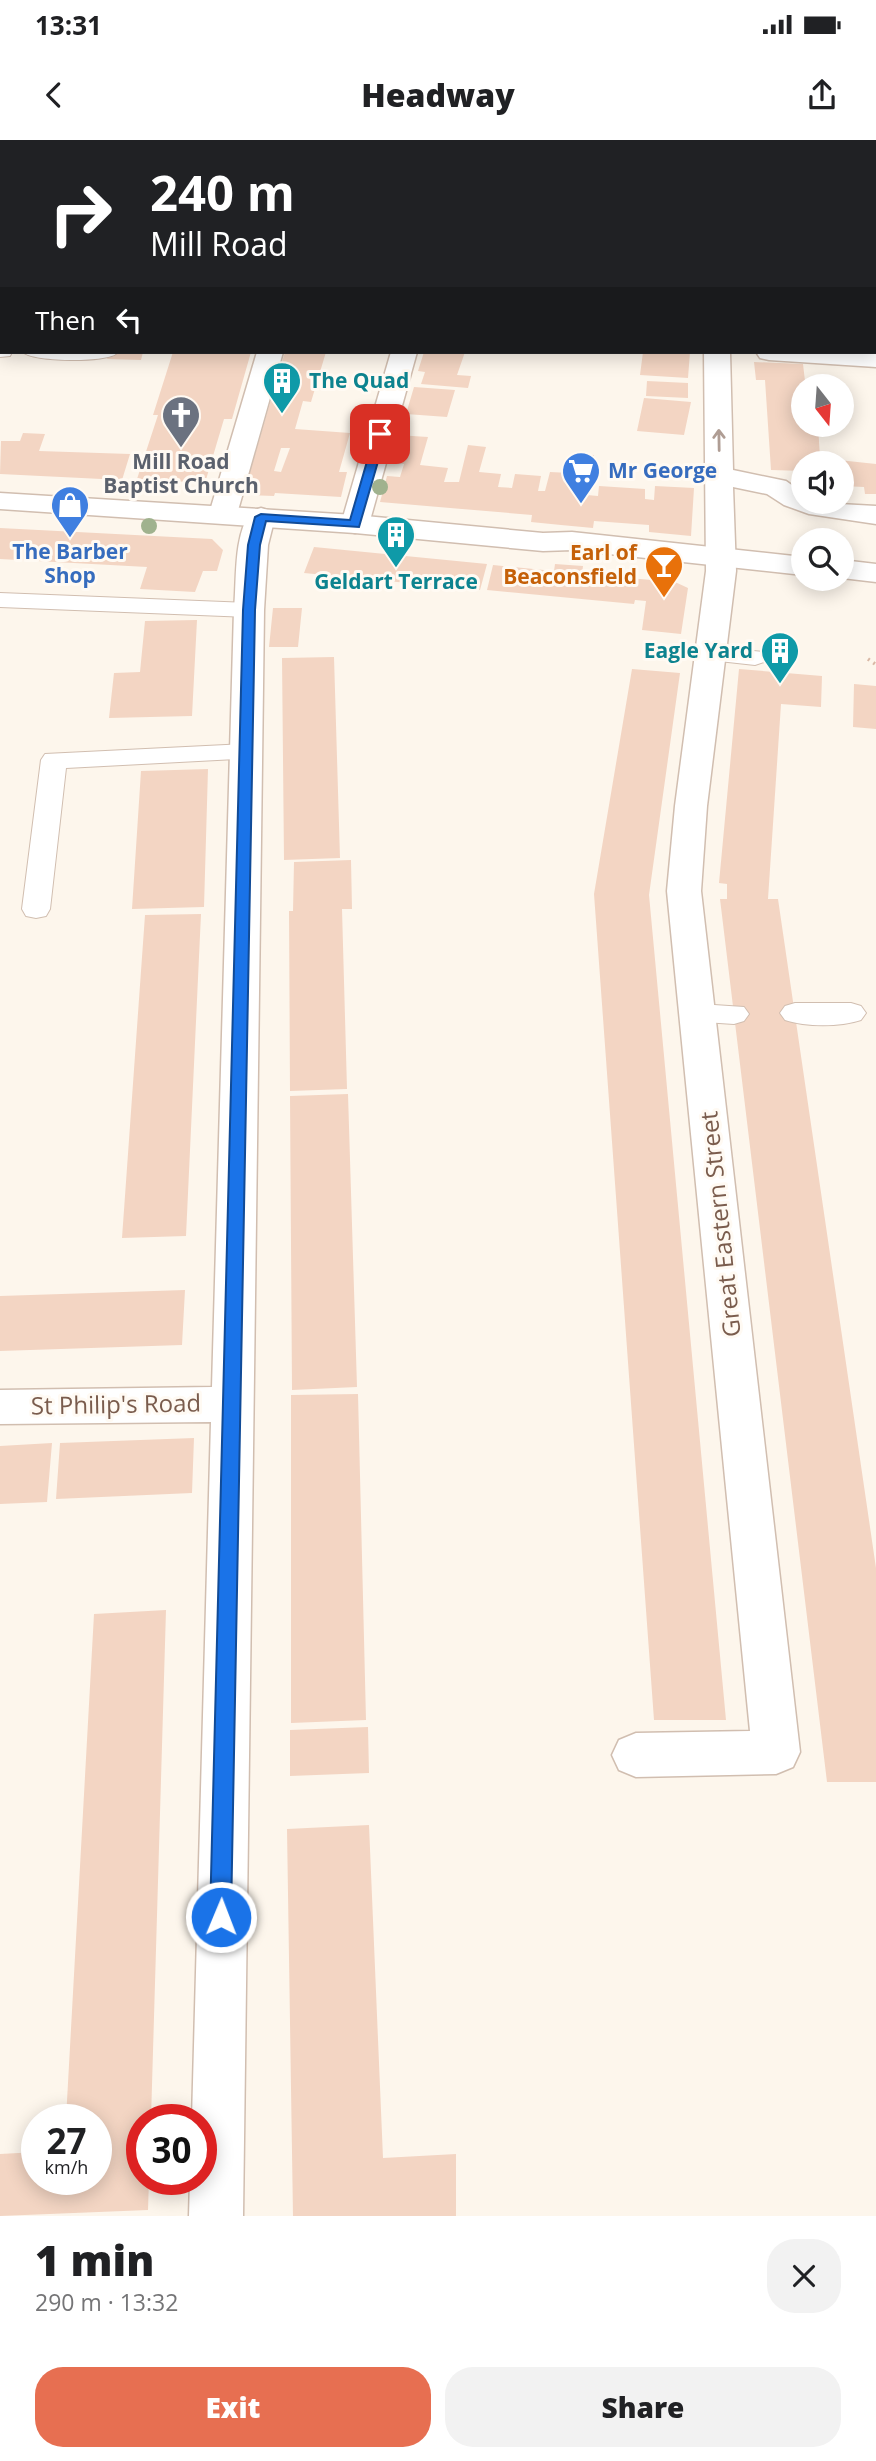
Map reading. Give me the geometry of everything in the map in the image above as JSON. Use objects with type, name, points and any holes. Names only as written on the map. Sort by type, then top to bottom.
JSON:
[{"type":"street","points":[[216,2216],[249,610],[254,545],[242,516],[270,354]]},
{"type":"street","points":[[355,524],[403,354]]},
{"type":"street","name":"Great Eastern Street","points":[[636,1755],[776,1752],[716,1014],[684,891],[721,557],[717,354]]},
{"type":"street","points":[[800,354],[876,359]]},
{"type":"street","points":[[720,476],[765,484],[818,508],[861,517]]},
{"type":"street","points":[[0,501],[572,541],[791,565]]},
{"type":"street","points":[[854,570],[876,573]]},
{"type":"street","name":"St Philip's Road","points":[[0,1407],[233,1404]]},
{"type":"lane","points":[[0,600],[249,610]]},
{"type":"lane","points":[[710,654],[755,657]]},
{"type":"lane","points":[[36,909],[54,760],[246,752]]},
{"type":"lane","points":[[795,1013],[851,1013]]},
{"type":"path","points":[[868,659],[876,664]]},
{"type":"building","points":[[108,354],[142,354],[141,360],[107,359]]},
{"type":"building","points":[[172,354],[250,354],[232,419],[224,419],[205,483],[137,479],[158,415],[153,415]]},
{"type":"building","points":[[284,354],[325,354],[311,402],[303,401],[295,429],[350,433],[339,472],[347,472],[341,497],[275,493],[274,496],[243,495]],"holes":[[[281,448],[290,448],[281,472],[274,471]]]},
{"type":"building","points":[[423,354],[464,354],[457,375],[471,376],[468,388],[421,384],[425,372],[418,371]]},
{"type":"building","points":[[643,354],[690,354],[688,378],[640,375]]},
{"type":"building","points":[[754,362],[803,364],[804,374],[791,374],[791,438],[819,438],[820,451],[791,451],[791,471],[771,470],[765,380],[756,380]]},
{"type":"building","points":[[647,381],[688,383],[688,398],[646,396]]},
{"type":"building","points":[[414,387],[455,390],[447,417],[406,414]]},
{"type":"building","points":[[644,398],[691,402],[684,435],[637,431]]},
{"type":"building","points":[[23,433],[45,434],[39,451],[130,454],[122,480],[0,474],[1,441],[20,441]]},
{"type":"building","points":[[397,435],[428,437],[420,465],[448,468],[444,482],[459,482],[468,445],[486,447],[479,472],[501,474],[498,487],[512,488],[515,474],[541,476],[538,491],[545,491],[550,472],[570,473],[573,454],[594,455],[587,495],[598,496],[599,486],[645,489],[645,499],[654,500],[655,486],[694,488],[691,536],[649,532],[649,525],[594,521],[593,528],[531,522],[532,515],[380,502],[387,476],[400,477],[404,464],[389,463]]},
{"type":"building","points":[[854,462],[876,464],[876,494],[865,494],[864,487],[854,487]]},
{"type":"building","points":[[0,528],[212,539],[223,550],[217,571],[203,571],[195,592],[140,589],[147,567],[0,559]]},
{"type":"building","name":"Geldart Terrace","points":[[314,547],[487,564],[480,590],[304,573]]},
{"type":"building","points":[[555,564],[583,566],[582,574],[675,582],[688,588],[681,634],[642,630],[646,601],[635,600],[634,604],[487,590],[493,565],[554,571]]},
{"type":"building","points":[[273,608],[302,608],[298,647],[269,647]]},
{"type":"building","points":[[197,620],[192,716],[109,718],[114,673],[140,672],[145,621]]},
{"type":"building","points":[[334,657],[340,858],[284,860],[282,658]]},
{"type":"building","points":[[632,669],[680,673],[649,895],[726,1720],[654,1720],[594,894]]},
{"type":"building","points":[[739,669],[822,676],[821,707],[781,704],[768,899],[778,899],[876,1568],[876,1782],[827,1782],[720,899],[727,899],[727,884],[719,883]]},
{"type":"building","points":[[854,684],[876,686],[876,729],[853,727]]},
{"type":"building","points":[[208,769],[204,907],[132,909],[141,771]]},
{"type":"building","points":[[351,860],[352,909],[342,909],[347,1089],[290,1091],[289,911],[293,911],[294,862]]},
{"type":"building","points":[[201,914],[186,1236],[122,1238],[145,915]]},
{"type":"building","points":[[348,1094],[357,1387],[292,1390],[290,1096]]},
{"type":"building","points":[[185,1290],[182,1345],[0,1351],[0,1296]]},
{"type":"building","points":[[358,1394],[366,1720],[291,1723],[291,1395]]},
{"type":"building","points":[[194,1438],[192,1493],[56,1499],[60,1443]]},
{"type":"building","points":[[52,1443],[47,1502],[0,1504],[0,1446]]},
{"type":"building","points":[[166,1610],[151,2104],[126,2104],[126,2195],[148,2195],[148,2210],[0,2216],[0,2154],[21,2153],[21,2195],[112,2195],[112,2104],[67,2104],[94,1614]]},
{"type":"building","points":[[368,1727],[369,1773],[290,1776],[290,1730]]},
{"type":"building","points":[[369,1825],[383,2158],[456,2154],[456,2216],[293,2216],[287,1829]]},
{"type":"place","name":"The Quad","points":[[282,415]]},
{"type":"place","name":"Mill Road Baptist Church","points":[[181,449]]},
{"type":"place","name":"Mr George","points":[[581,505]]},
{"type":"place","name":"The Barber Shop","points":[[70,539]]},
{"type":"place","name":"Geldart Terrace","points":[[396,569]]},
{"type":"place","name":"Earl of Beaconsfield","points":[[664,599]]},
{"type":"place","name":"Eagle Yard","points":[[780,685]]},
{"type":"route","points":[[221,1917],[249,610],[254,545],[261,517],[355,524],[380,434]]}]
